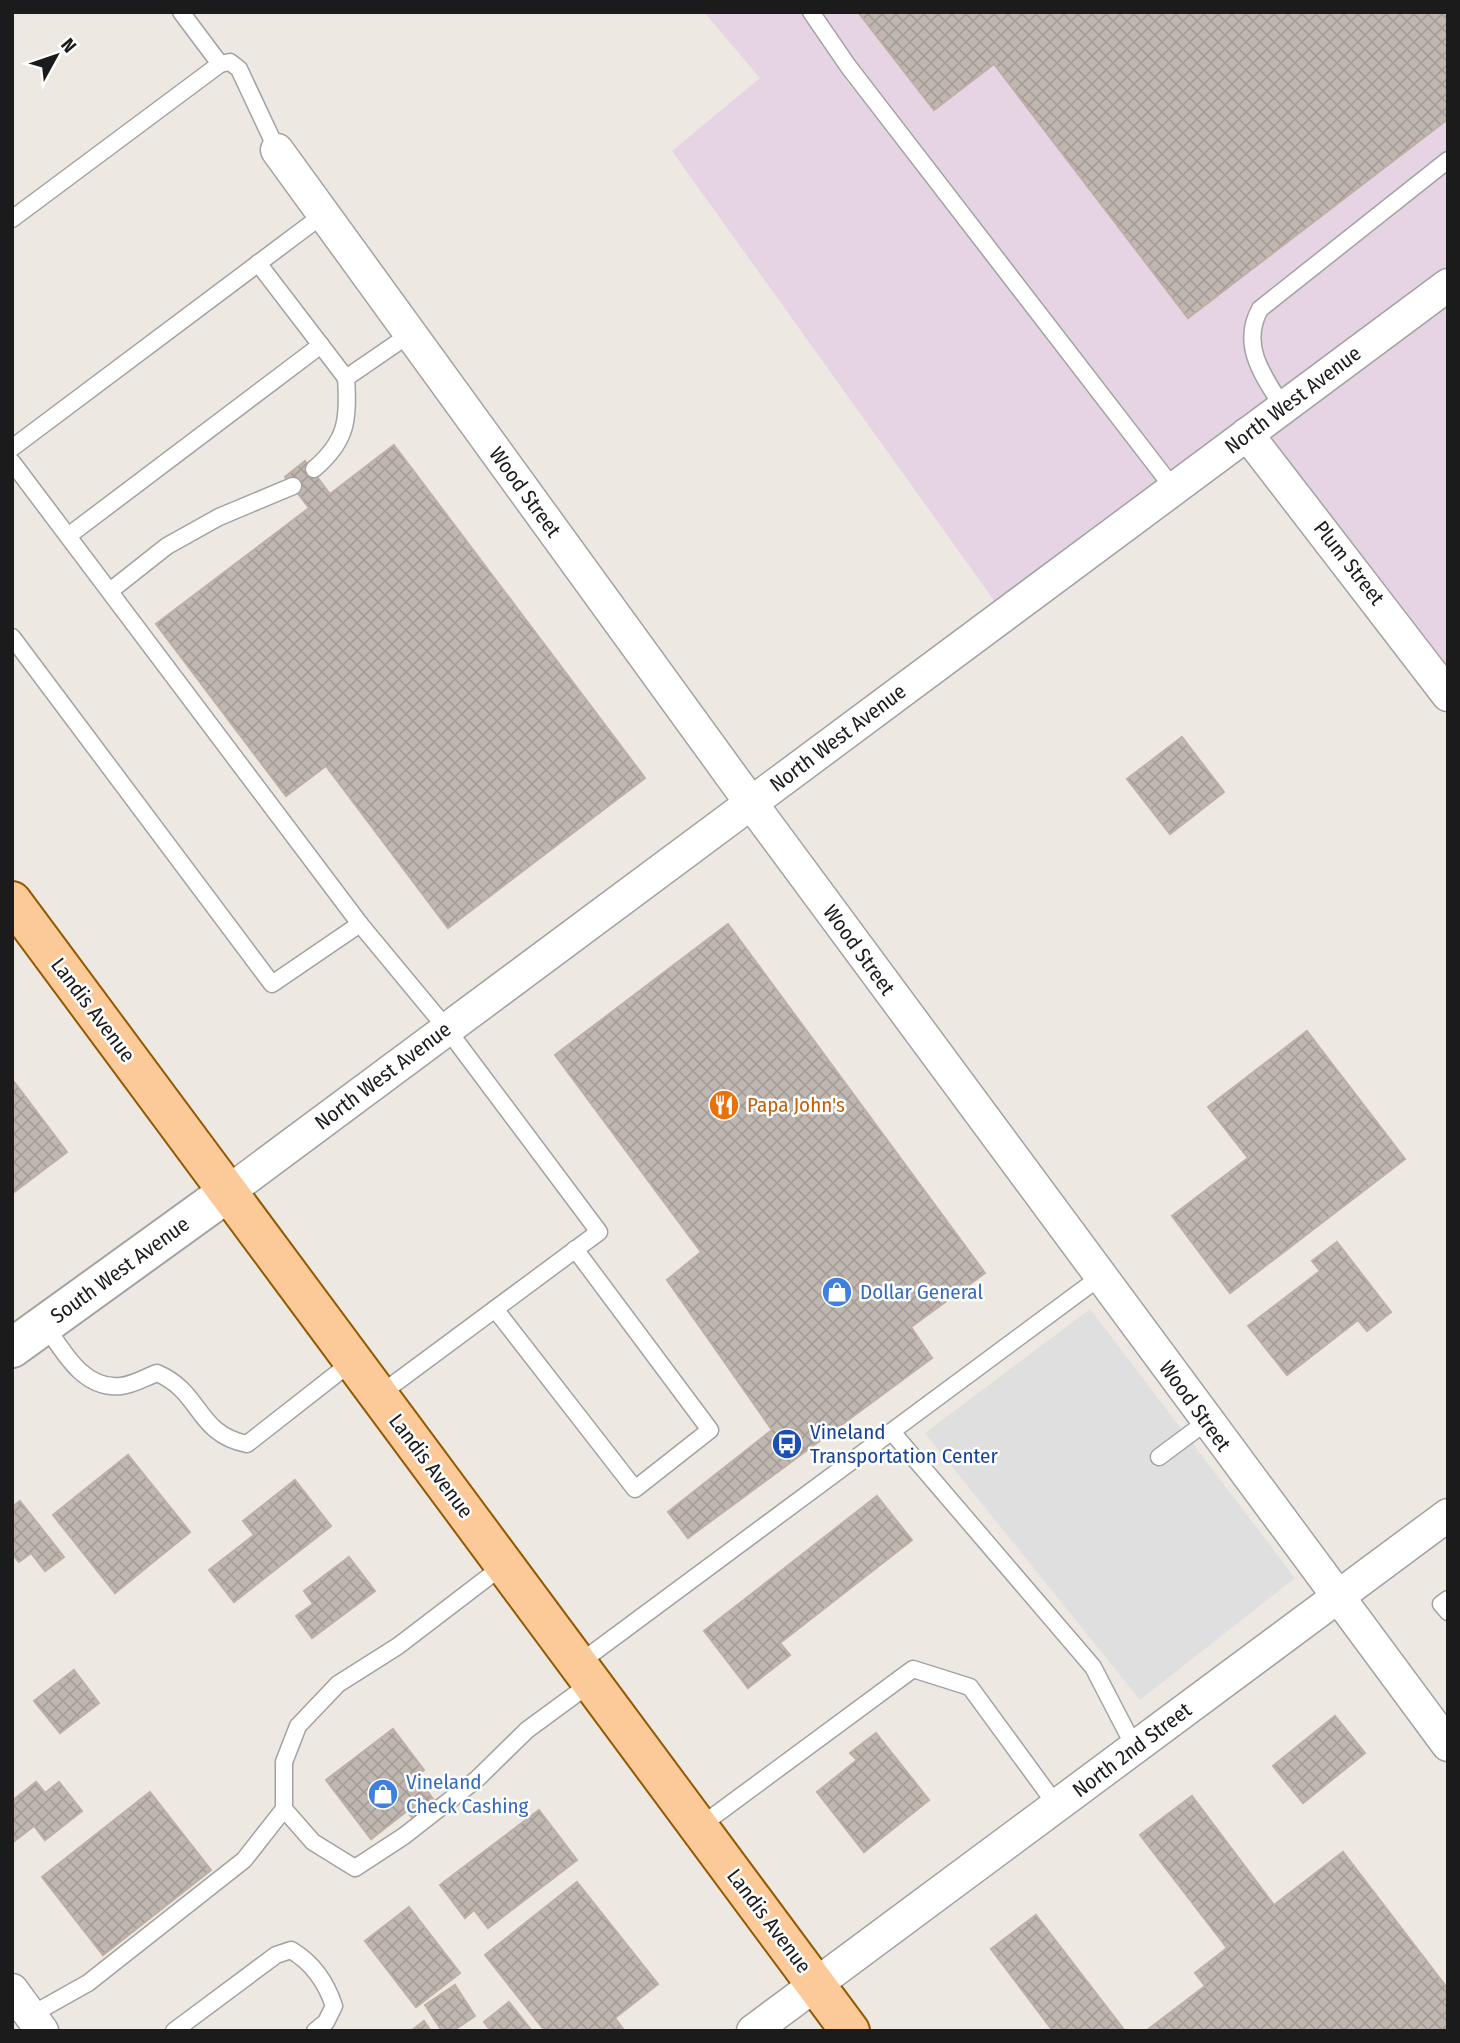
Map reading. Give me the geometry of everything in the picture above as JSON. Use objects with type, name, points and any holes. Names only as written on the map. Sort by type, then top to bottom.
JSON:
[{"type":"main road","name":"Landis Avenue","points":[[12,901],[850,2031]]},
{"type":"street","name":"Wood Street","points":[[277,150],[751,803],[1206,1422],[1448,1745]]},
{"type":"street","name":"North West Avenue","points":[[228,1192],[1448,285]]},
{"type":"street","name":"Plum Street","points":[[1247,434],[1448,695]]},
{"type":"street","name":"South West Avenue","points":[[12,1348],[228,1192]]},
{"type":"street","name":"North 2nd Street","points":[[753,2031],[1448,1515]]},
{"type":"lane","points":[[181,12],[220,64]]},
{"type":"lane","points":[[811,12],[856,76],[1174,489]]},
{"type":"lane","points":[[12,219],[220,64],[230,62],[239,69],[277,150]]},
{"type":"lane","points":[[1283,407],[1261,373],[1254,351],[1251,326],[1260,309],[1448,160]]},
{"type":"lane","points":[[12,448],[324,214]]},
{"type":"lane","points":[[258,263],[346,378],[349,415],[334,452],[314,469]]},
{"type":"lane","points":[[346,378],[410,334]]},
{"type":"lane","points":[[68,536],[321,345]]},
{"type":"lane","points":[[12,461],[360,923],[447,1029],[599,1232],[379,1395]]},
{"type":"lane","points":[[110,591],[177,540],[219,517],[293,486]]},
{"type":"lane","points":[[15,647],[272,984],[360,923]]},
{"type":"lane","points":[[495,1310],[635,1489],[710,1430],[575,1250]]},
{"type":"lane","points":[[284,1809],[313,1842],[355,1868],[404,1836],[477,1779],[585,1673],[892,1432],[1100,1277]]},
{"type":"lane","points":[[45,1325],[78,1371],[95,1381],[121,1387],[157,1373],[176,1381],[218,1435],[247,1444],[353,1361]]},
{"type":"lane","points":[[1159,1457],[1206,1422]]},
{"type":"lane","points":[[892,1432],[1093,1667],[1135,1748]]},
{"type":"lane","points":[[28,2012],[88,1983],[244,1860],[284,1809],[284,1762],[298,1726],[338,1684],[398,1646],[504,1564]]},
{"type":"lane","points":[[1448,1599],[1441,1604],[1448,1612]]},
{"type":"lane","points":[[699,1827],[913,1669],[970,1687],[1057,1806]]},
{"type":"lane","points":[[174,2031],[276,1955],[291,1950],[305,1958],[327,1985],[334,2006],[326,2022],[314,2031]]},
{"type":"shaded area","points":[[704,12],[1448,12],[1448,716],[1241,441],[1003,613],[672,151],[760,78]]},
{"type":"shaded area","points":[[1090,1309],[1295,1578],[1140,1700],[925,1433]]},
{"type":"building","points":[[858,12],[1448,12],[1448,119],[1188,318],[994,64],[934,110]]},
{"type":"building","points":[[394,445],[645,778],[448,928],[326,766],[286,796],[156,624],[309,508],[285,477],[305,461],[330,494]]},
{"type":"building","points":[[1182,737],[1224,792],[1170,834],[1127,779]]},
{"type":"building","points":[[728,924],[985,1273],[911,1327],[932,1358],[688,1538],[668,1512],[772,1430],[667,1280],[701,1252],[555,1055]]},
{"type":"building","points":[[1307,1031],[1405,1159],[1230,1293],[1172,1216],[1248,1158],[1208,1107]]},
{"type":"building","points":[[12,1079],[67,1152],[13,1193],[12,1192]]},
{"type":"building","points":[[1337,1242],[1391,1312],[1367,1331],[1358,1320],[1287,1375],[1248,1326],[1320,1271],[1312,1261]]},
{"type":"building","points":[[128,1455],[190,1532],[115,1593],[53,1515]]},
{"type":"building","points":[[295,1480],[331,1526],[234,1602],[209,1570],[254,1535],[243,1521]]},
{"type":"building","points":[[877,1496],[912,1540],[780,1643],[790,1655],[748,1688],[704,1631]]},
{"type":"building","points":[[20,1501],[64,1557],[45,1571],[31,1553],[19,1562],[12,1554],[12,1507]]},
{"type":"building","points":[[349,1557],[375,1591],[312,1638],[296,1616],[313,1604],[304,1591]]},
{"type":"building","points":[[74,1670],[99,1703],[60,1733],[34,1701]]},
{"type":"building","points":[[1335,1716],[1365,1753],[1303,1803],[1273,1766]]},
{"type":"building","name":"Vineland Check Cashing","points":[[393,1729],[424,1770],[416,1776],[439,1807],[417,1824],[407,1811],[371,1839],[326,1780]]},
{"type":"building","points":[[876,1733],[929,1800],[864,1852],[817,1792],[857,1760],[850,1753]]},
{"type":"building","points":[[36,1782],[45,1793],[59,1782],[82,1811],[45,1840],[34,1826],[12,1843],[12,1801]]},
{"type":"building","points":[[150,1792],[211,1870],[103,1955],[42,1877]]},
{"type":"building","points":[[1192,1796],[1274,1905],[1343,1852],[1448,1989],[1448,2031],[1146,2031],[1205,1986],[1195,1973],[1227,1948],[1140,1835]]},
{"type":"building","points":[[539,1810],[577,1860],[488,1928],[474,1910],[465,1918],[440,1885]]},
{"type":"building","points":[[577,1882],[658,1984],[615,2018],[623,2029],[621,2031],[545,2031],[485,1955]]},
{"type":"building","points":[[409,1907],[460,1973],[416,2007],[365,1941]]},
{"type":"building","points":[[1036,1915],[1125,2031],[1053,2031],[991,1949]]},
{"type":"building","points":[[455,1985],[475,2016],[453,2031],[442,2031],[425,2005]]},
{"type":"building","points":[[509,2002],[532,2031],[491,2031],[484,2022]]},
{"type":"building","points":[[424,2021],[431,2031],[411,2031]]},
{"type":"place","name":"Papa John's","points":[[724,1105]]},
{"type":"place","name":"Dollar General","points":[[837,1292]]},
{"type":"place","name":"Vineland Transportation Center","points":[[787,1444]]},
{"type":"place","name":"Vineland Check Cashing","points":[[383,1794]]}]
